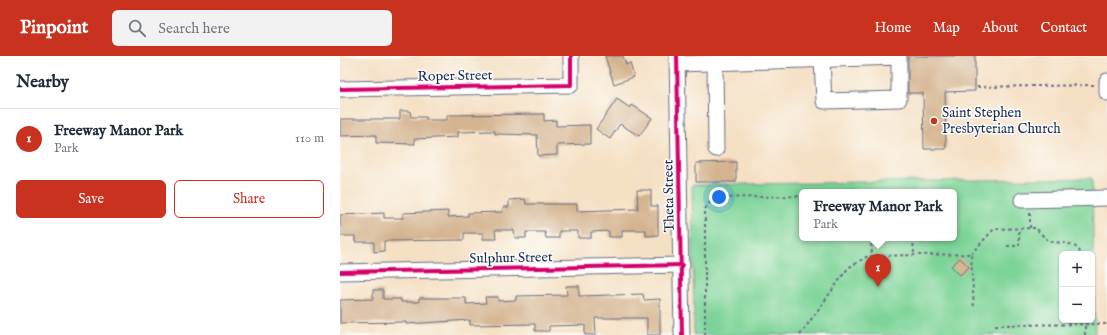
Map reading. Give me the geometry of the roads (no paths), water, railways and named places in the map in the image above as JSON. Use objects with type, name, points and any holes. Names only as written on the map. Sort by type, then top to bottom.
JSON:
[{"type":"street","name":"Roper Street","points":[[340,89],[571,85],[571,56]]},
{"type":"street","points":[[677,60],[715,63],[899,57],[899,99],[824,101],[822,60]]},
{"type":"street","name":"Theta Street","points":[[677,60],[682,266],[682,335]]},
{"type":"street","points":[[715,63],[716,149]]},
{"type":"street","points":[[1107,81],[1107,93]]},
{"type":"street","points":[[1022,200],[1107,198]]},
{"type":"street","name":"Sulphur Street","points":[[340,272],[682,266]]},
{"type":"place","name":"Saint Stephen Presbyterian Church","points":[[934,121]]},
{"type":"place","name":"Freeway Manor Park","points":[[878,287]]}]
